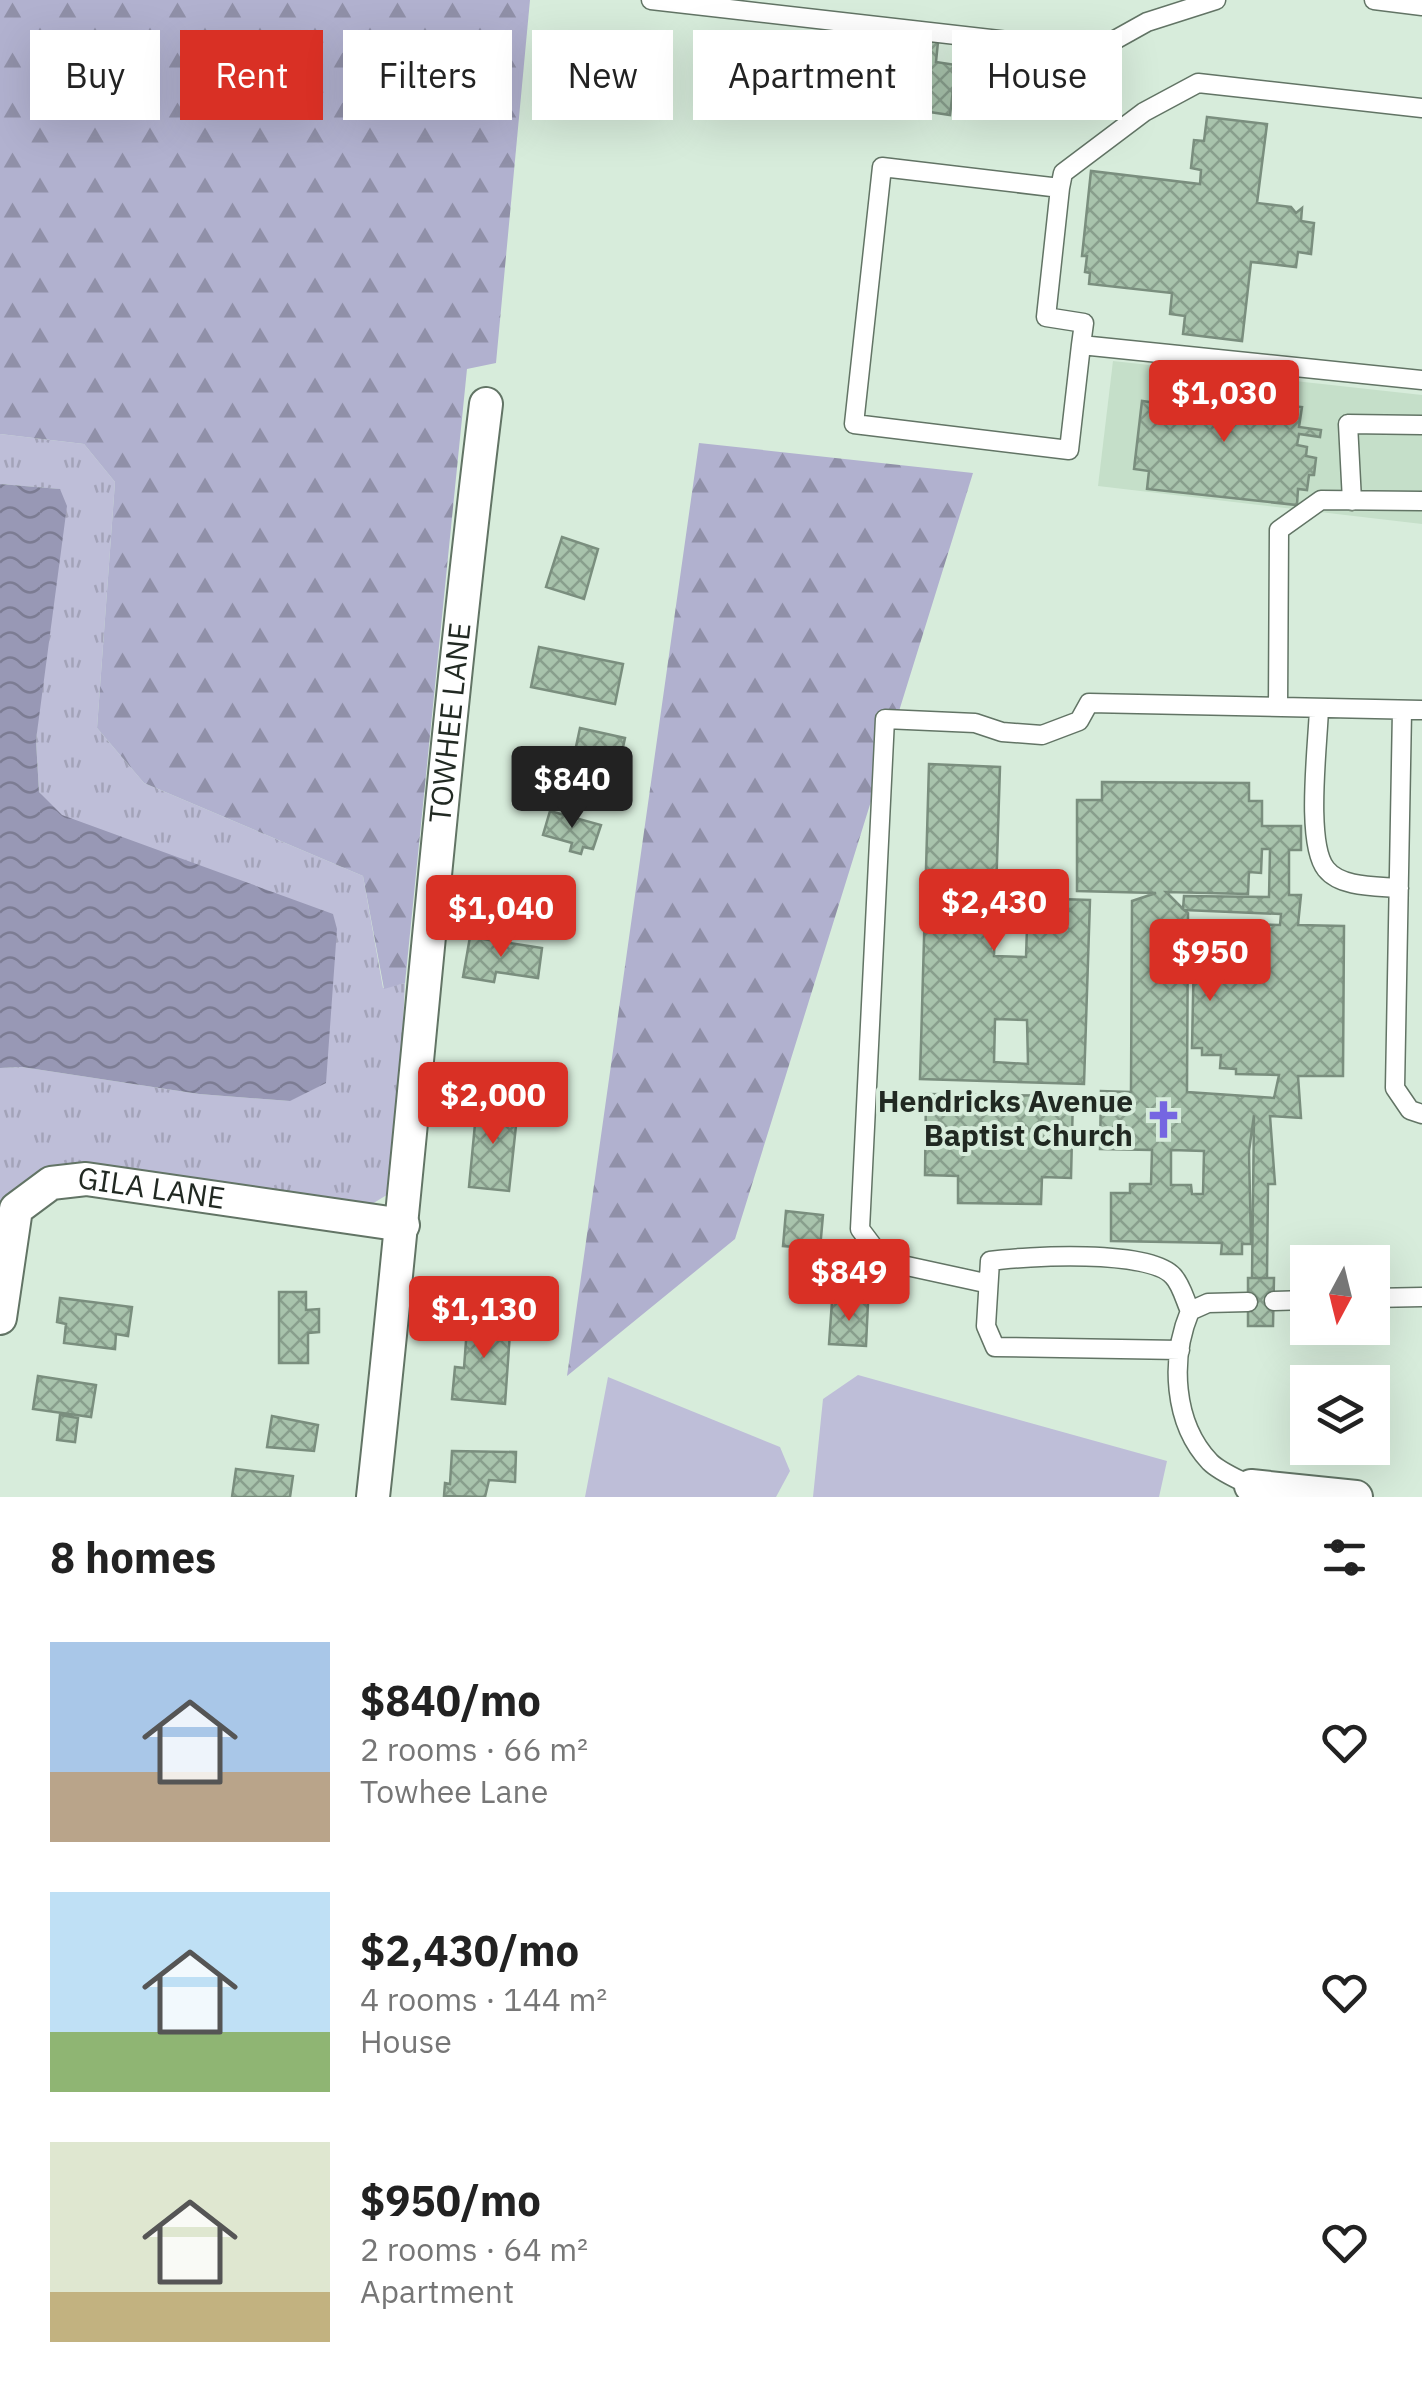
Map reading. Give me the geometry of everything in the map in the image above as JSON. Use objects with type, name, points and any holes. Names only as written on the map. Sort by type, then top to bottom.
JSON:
[{"type":"street","name":"TOWHEE LANE","points":[[373,1497],[403,1225],[451,683],[486,404]]},
{"type":"street","name":"GILA LANE","points":[[0,1318],[16,1209],[51,1183],[86,1179],[403,1225]]},
{"type":"street","points":[[1251,1486],[1336,1496]]},
{"type":"lane","points":[[651,0],[1095,51],[1147,22],[1216,0]]},
{"type":"lane","points":[[1374,0],[1422,6]]},
{"type":"lane","points":[[1060,188],[882,166],[854,424],[1068,450],[1084,323],[1046,317],[1062,173],[1144,112],[1198,83],[1422,108]]},
{"type":"lane","points":[[1082,345],[1422,380]]},
{"type":"lane","points":[[1352,500],[1348,424],[1422,425]]},
{"type":"lane","points":[[1278,707],[1279,530],[1321,500],[1422,502]]},
{"type":"lane","points":[[986,1283],[884,1261],[860,1229],[885,719],[976,723],[1002,732],[1042,734],[1079,721],[1088,703],[1422,710]]},
{"type":"lane","points":[[1320,708],[1316,847],[1326,871],[1351,883],[1399,888]]},
{"type":"lane","points":[[1402,710],[1395,1088],[1410,1110],[1422,1114]]},
{"type":"lane","points":[[1180,1350],[995,1347],[986,1326],[990,1260],[1155,1263],[1174,1276],[1190,1311],[1180,1350],[1178,1380],[1187,1432],[1212,1465],[1251,1486]]},
{"type":"lane","points":[[1390,1297],[1422,1296]]},
{"type":"lane","points":[[1274,1301],[1290,1301]]},
{"type":"lane","points":[[1190,1311],[1208,1303],[1248,1302]]},
{"type":"shaded area","points":[[1113,361],[1422,395],[1422,524],[1098,486]]},
{"type":"green space","points":[[0,0],[530,0],[496,363],[467,369],[405,983],[384,989],[363,876],[144,783],[97,728],[115,482],[84,444],[0,434]]},
{"type":"green space","points":[[0,434],[84,444],[115,482],[97,728],[144,783],[363,876],[383,988],[405,983],[395,1190],[367,1207],[74,1167],[21,1183],[3,1207],[0,1228],[0,1068],[22,1067],[199,1094],[290,1101],[39,792],[36,740],[59,489],[0,484]]},
{"type":"green space","points":[[699,443],[973,473],[735,1239],[567,1376]]},
{"type":"green space","points":[[858,1375],[1167,1461],[1159,1497],[813,1497],[823,1399]]},
{"type":"green space","points":[[608,1377],[780,1447],[790,1471],[776,1497],[585,1497]]},
{"type":"water","points":[[0,484],[60,489],[67,506],[36,740],[39,792],[62,815],[333,914],[337,929],[326,1083],[290,1101],[199,1094],[22,1067],[0,1068]]},
{"type":"building","points":[[932,41],[938,42],[936,62],[952,64],[950,115],[932,112]]},
{"type":"building","points":[[1207,117],[1267,124],[1257,203],[1291,207],[1296,213],[1302,208],[1301,221],[1314,223],[1311,254],[1298,252],[1296,267],[1251,262],[1242,341],[1183,334],[1185,316],[1170,314],[1172,293],[1089,284],[1090,273],[1085,272],[1087,256],[1082,256],[1091,171],[1200,184],[1201,170],[1191,168],[1194,140],[1204,141]]},
{"type":"building","points":[[1205,375],[1253,381],[1251,402],[1302,407],[1299,427],[1321,430],[1320,437],[1299,434],[1297,445],[1307,447],[1306,456],[1316,458],[1307,490],[1298,489],[1297,505],[1147,489],[1149,471],[1134,469],[1142,401],[1157,403],[1158,391],[1202,396]]},
{"type":"building","points":[[562,537],[598,549],[584,599],[546,587]]},
{"type":"building","points":[[539,647],[623,664],[615,704],[531,687]]},
{"type":"building","points":[[580,728],[625,738],[619,766],[574,756]]},
{"type":"building","points":[[929,764],[1000,767],[994,956],[1026,957],[1028,898],[1090,900],[1084,1084],[920,1079]],"holes":[[[995,1019],[1027,1020],[1028,1064],[994,1062]]]},
{"type":"building","points":[[1102,782],[1249,783],[1249,801],[1262,801],[1262,826],[1301,826],[1301,850],[1289,850],[1289,895],[1301,895],[1298,925],[1344,926],[1343,1076],[1298,1076],[1301,1118],[1270,1116],[1275,1184],[1268,1184],[1267,1278],[1252,1278],[1254,1115],[1249,1151],[1251,1244],[1242,1244],[1242,1254],[1221,1254],[1222,1243],[1111,1241],[1111,1193],[1130,1193],[1130,1184],[1151,1184],[1152,1150],[1100,1149],[1101,1091],[1131,1092],[1132,901],[1156,893],[1077,891],[1077,800],[1102,800]],"holes":[[[1262,849],[1270,849],[1269,897],[1184,896],[1183,909],[1166,892],[1248,894],[1249,872],[1261,873]],[[1184,910],[1281,914],[1280,925],[1238,924],[1238,930],[1228,930],[1227,951],[1194,950],[1192,1048],[1202,1048],[1202,1055],[1221,1055],[1220,1068],[1236,1069],[1236,1074],[1279,1075],[1274,1098],[1187,1092],[1188,913]],[[1171,1150],[1204,1151],[1203,1194],[1192,1194],[1191,1185],[1171,1185]]]},
{"type":"building","points":[[550,811],[601,825],[593,849],[583,847],[581,854],[570,851],[572,843],[543,835]]},
{"type":"building","points":[[470,937],[542,948],[538,978],[496,972],[494,982],[463,977]]},
{"type":"building","points":[[926,1094],[1073,1096],[1071,1178],[1042,1177],[1041,1204],[958,1203],[958,1176],[925,1175]]},
{"type":"building","points":[[477,1103],[518,1107],[509,1191],[469,1187]]},
{"type":"building","points":[[786,1211],[823,1215],[820,1249],[783,1246]]},
{"type":"building","points":[[1248,1278],[1274,1278],[1273,1326],[1248,1326]]},
{"type":"building","points":[[279,1292],[306,1292],[306,1310],[319,1309],[319,1332],[308,1333],[308,1363],[279,1363]]},
{"type":"building","points":[[60,1298],[132,1307],[128,1336],[116,1334],[115,1349],[64,1343],[66,1324],[57,1322]]},
{"type":"building","points":[[832,1301],[868,1303],[866,1346],[829,1344]]},
{"type":"building","points":[[468,1314],[511,1318],[505,1404],[452,1399],[455,1367],[464,1368]]},
{"type":"building","points":[[38,1376],[96,1385],[91,1417],[33,1409]]},
{"type":"building","points":[[60,1415],[78,1418],[75,1442],[57,1440]]},
{"type":"building","points":[[272,1416],[318,1425],[314,1451],[267,1447]]},
{"type":"building","points":[[452,1451],[516,1452],[515,1482],[489,1480],[485,1497],[444,1496],[445,1483],[450,1484]]},
{"type":"building","points":[[236,1469],[293,1476],[290,1497],[232,1497]]},
{"type":"place","name":"Hendricks Avenue Baptist Church","points":[[1163,1119]]}]
